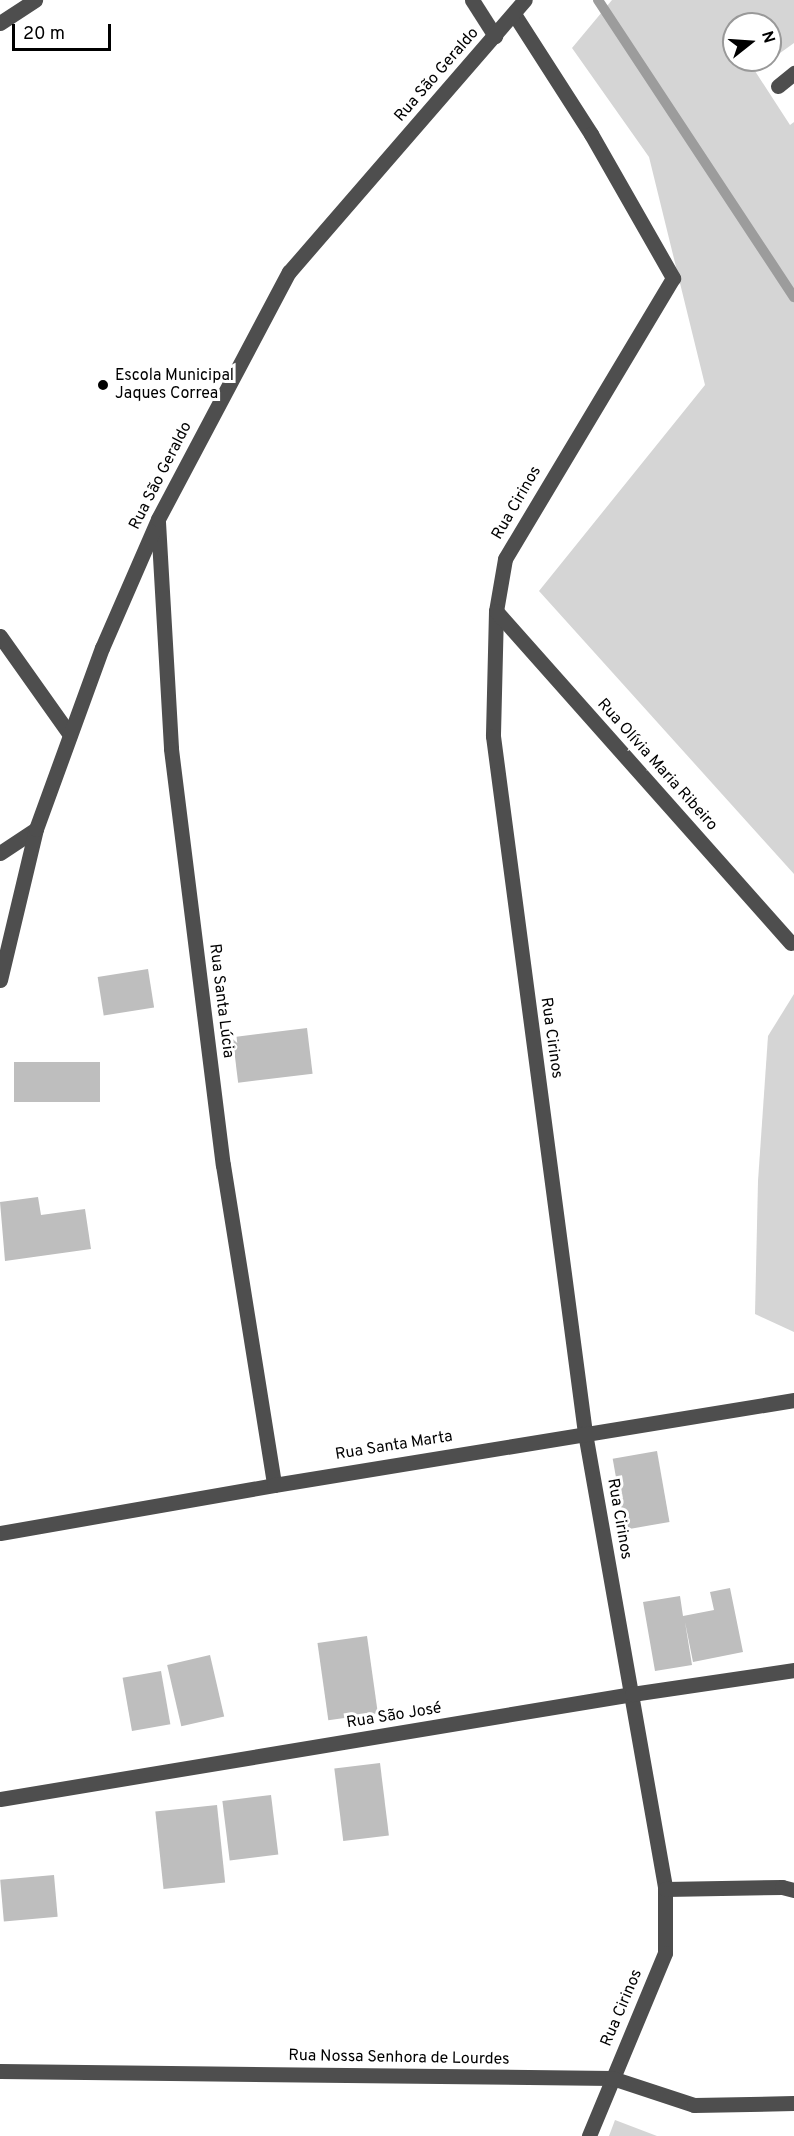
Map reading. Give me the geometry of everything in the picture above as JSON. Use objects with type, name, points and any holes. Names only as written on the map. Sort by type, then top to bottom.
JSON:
[{"type":"street","points":[[0,23],[35,0]]},
{"type":"street","points":[[472,0],[495,36]]},
{"type":"street","name":"Rua São Geraldo","points":[[0,980],[36,829],[102,648],[158,519],[289,272],[525,0]]},
{"type":"street","name":"Rua Cirinos","points":[[514,14],[591,134],[673,278],[505,559],[496,611],[492,736],[585,1433],[665,1889],[665,1953],[589,2136]]},
{"type":"street","points":[[778,86],[794,73]]},
{"type":"street","name":"Rua Santa Lúcia","points":[[158,519],[174,773],[223,1165],[274,1485]]},
{"type":"street","name":"Rua Olívia Maria Ribeiro","points":[[496,611],[791,944]]},
{"type":"street","points":[[0,636],[70,735]]},
{"type":"street","points":[[0,853],[36,829]]},
{"type":"street","name":"Rua Santa Marta","points":[[0,1533],[274,1485],[794,1400]]},
{"type":"street","name":"Rua São José","points":[[0,1799],[632,1694],[794,1670]]},
{"type":"street","points":[[665,1889],[782,1887],[794,1890]]},
{"type":"street","name":"Rua Nossa Senhora de Lourdes","points":[[0,2072],[612,2078],[694,2105],[794,2103]]},
{"type":"shaded area","points":[[612,0],[794,0],[794,43],[782,52],[782,12],[722,12],[722,72],[756,72],[790,125],[794,122],[794,874],[539,591],[705,385],[649,157],[572,48]]},
{"type":"shaded area","points":[[794,994],[794,1332],[755,1314],[758,1181],[768,1036]]},
{"type":"shaded area","points":[[615,2120],[657,2136],[609,2136]]},
{"type":"building","points":[[148,969],[154,1008],[104,1015],[98,977]]},
{"type":"building","points":[[307,1028],[313,1074],[238,1083],[233,1037]]},
{"type":"building","points":[[14,1062],[100,1062],[100,1102],[14,1102]]},
{"type":"building","points":[[38,1197],[41,1215],[85,1209],[91,1249],[5,1261],[0,1202]]},
{"type":"building","points":[[657,1451],[670,1522],[625,1530],[613,1459]]},
{"type":"building","points":[[730,1588],[743,1652],[693,1662],[685,1622],[692,1665],[655,1671],[643,1602],[680,1596],[683,1616],[714,1610],[710,1592]]},
{"type":"building","points":[[367,1636],[378,1713],[328,1720],[317,1643]]},
{"type":"building","points":[[210,1655],[224,1716],[181,1726],[167,1665]]},
{"type":"building","points":[[161,1671],[170,1724],[132,1731],[123,1678]]},
{"type":"building","points":[[380,1763],[389,1835],[343,1841],[334,1769]]},
{"type":"building","points":[[271,1795],[278,1855],[230,1861],[222,1801]]},
{"type":"building","points":[[217,1805],[225,1883],[163,1889],[155,1811]]},
{"type":"building","points":[[54,1875],[58,1917],[4,1922],[0,1880]]},
{"type":"waterway","points":[[598,0],[794,297]]},
{"type":"place","name":"Escola Municipal Jaques Correa","points":[[103,385]]}]
